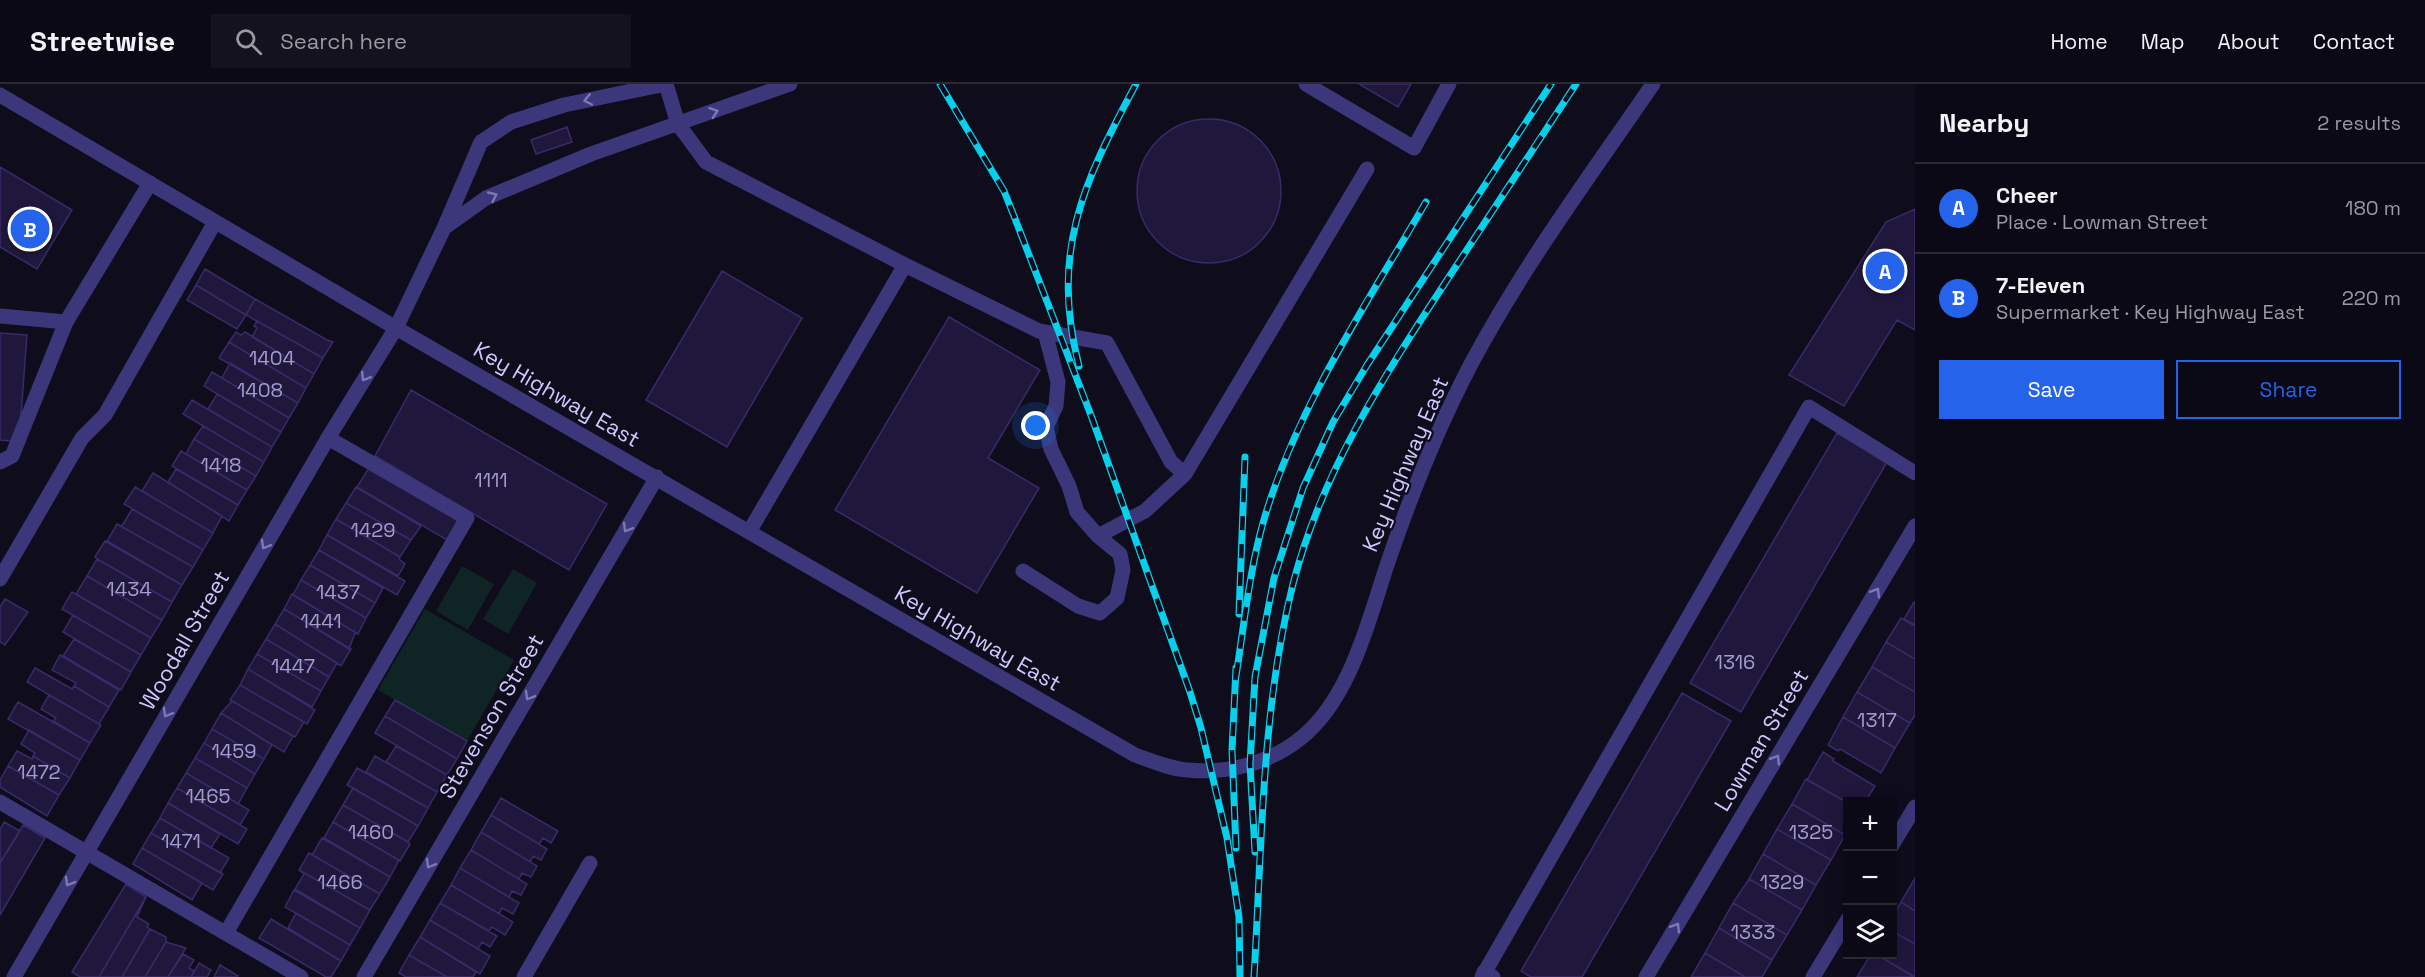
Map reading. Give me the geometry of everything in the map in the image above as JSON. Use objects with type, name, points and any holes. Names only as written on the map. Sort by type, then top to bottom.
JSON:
[{"type":"street","points":[[666,84],[678,124],[706,162],[1039,331],[1107,343],[1172,462],[1185,474]]},
{"type":"street","name":"Woodall Street","points":[[14,977],[328,438],[396,328],[482,142],[511,122],[564,105],[666,84]]},
{"type":"street","points":[[444,228],[486,198],[591,154],[790,84]]},
{"type":"street","points":[[1306,84],[1414,148],[1449,84]]},
{"type":"street","name":"Key Highway East","points":[[0,96],[1135,755],[1165,766],[1188,771],[1233,768],[1267,759],[1303,737],[1329,707],[1355,660],[1420,474],[1471,364],[1534,259],[1653,84]]},
{"type":"street","points":[[1098,536],[1145,511],[1185,474],[1366,169]]},
{"type":"street","points":[[0,476],[66,322],[150,183]]},
{"type":"street","points":[[0,579],[82,438],[105,415],[215,222]]},
{"type":"street","points":[[749,532],[905,265]]},
{"type":"street","points":[[0,316],[66,322]]},
{"type":"street","points":[[1023,572],[1077,606],[1100,613],[1117,598],[1123,570],[1120,554],[1098,536],[1077,512],[1069,486],[1051,449],[1046,427],[1056,406],[1058,382],[1045,332]]},
{"type":"street","points":[[1486,975],[1809,407],[1915,473]]},
{"type":"street","points":[[226,933],[467,518],[328,438]]},
{"type":"street","name":"Stevenson Street","points":[[364,977],[657,477]]},
{"type":"street","name":"Lowman Street","points":[[1646,977],[1915,526]]},
{"type":"street","points":[[0,802],[301,977]]},
{"type":"street","points":[[1897,837],[1915,807]]},
{"type":"street","points":[[524,977],[590,863]]},
{"type":"street","points":[[1813,977],[1843,927]]},
{"type":"green space","points":[[462,566],[494,584],[468,630],[436,611]]},
{"type":"green space","points":[[513,569],[537,583],[508,634],[483,619]]},
{"type":"green space","points":[[425,609],[514,660],[467,741],[378,690]]},
{"type":"building","points":[[1359,84],[1411,84],[1398,107]]},
{"type":"building","points":[[1209,119],[1223,120],[1237,125],[1260,140],[1275,163],[1280,177],[1280,205],[1275,219],[1260,242],[1237,257],[1223,262],[1209,263],[1195,262],[1181,257],[1158,242],[1143,219],[1138,205],[1137,191],[1138,177],[1143,163],[1158,140],[1181,125],[1195,120]]},
{"type":"building","points":[[567,127],[572,142],[536,154],[531,140]]},
{"type":"building","points":[[0,167],[72,210],[37,269],[0,247]]},
{"type":"building","points":[[1915,209],[1915,330],[1897,320],[1844,406],[1789,375],[1886,222]]},
{"type":"building","points":[[205,269],[255,299],[246,315],[196,285]]},
{"type":"building","points":[[722,271],[802,318],[727,447],[646,400]]},
{"type":"building","points":[[196,285],[246,315],[237,329],[187,300]]},
{"type":"building","points":[[255,299],[333,342],[323,358],[246,315]]},
{"type":"building","points":[[949,317],[1040,370],[988,458],[1039,488],[977,593],[835,510]]},
{"type":"building","points":[[257,321],[323,358],[314,374],[252,337],[257,328],[254,326]]},
{"type":"building","points":[[236,332],[241,335],[245,332],[314,374],[306,388],[229,342]]},
{"type":"building","points":[[0,333],[27,335],[19,442],[0,440]]},
{"type":"building","points":[[229,342],[306,388],[298,403],[219,358]]},
{"type":"building","points":[[230,363],[298,403],[289,418],[222,378]]},
{"type":"building","points":[[212,372],[289,418],[281,432],[204,386]]},
{"type":"building","points":[[411,390],[607,504],[569,570],[375,456]]},
{"type":"building","points":[[217,394],[281,432],[272,447],[208,409]]},
{"type":"building","points":[[192,400],[272,447],[264,462],[183,414]]},
{"type":"building","points":[[203,426],[264,462],[256,476],[194,439]]},
{"type":"building","points":[[1837,433],[1887,462],[1741,712],[1690,683]]},
{"type":"building","points":[[194,439],[256,476],[247,490],[186,454]]},
{"type":"building","points":[[181,451],[247,490],[238,505],[172,466]]},
{"type":"building","points":[[369,468],[459,521],[447,540],[357,487]]},
{"type":"building","points":[[176,469],[238,505],[229,521],[168,482]]},
{"type":"building","points":[[153,473],[222,516],[213,533],[142,491]]},
{"type":"building","points":[[135,487],[213,533],[203,550],[124,504]]},
{"type":"building","points":[[356,487],[421,526],[411,540],[346,503]]},
{"type":"building","points":[[346,503],[411,540],[400,557],[336,519]]},
{"type":"building","points":[[132,509],[203,550],[193,567],[117,524],[122,526]]},
{"type":"building","points":[[336,519],[400,557],[399,559],[405,564],[398,576],[327,535]]},
{"type":"building","points":[[117,524],[193,567],[182,585],[107,541]]},
{"type":"building","points":[[327,535],[405,581],[397,595],[319,550]]},
{"type":"building","points":[[105,541],[182,585],[172,602],[97,559],[95,557]]},
{"type":"building","points":[[319,550],[383,588],[375,603],[310,565]]},
{"type":"building","points":[[97,559],[172,602],[162,620],[87,576]]},
{"type":"building","points":[[310,565],[375,603],[366,618],[301,580]]},
{"type":"building","points":[[87,576],[162,620],[151,638],[76,594]]},
{"type":"building","points":[[301,580],[366,618],[358,634],[293,595]]},
{"type":"building","points":[[72,592],[151,638],[141,655],[62,609]]},
{"type":"building","points":[[292,594],[358,634],[355,633],[349,649],[284,609]]},
{"type":"building","points":[[5,599],[28,612],[5,645],[0,642],[0,607]]},
{"type":"building","points":[[1915,603],[1915,625],[1904,619]]},
{"type":"building","points":[[284,609],[351,649],[341,666],[275,624]]},
{"type":"building","points":[[73,615],[141,655],[131,672],[63,632]]},
{"type":"building","points":[[1901,618],[1915,626],[1915,659],[1886,642]]},
{"type":"building","points":[[275,624],[337,663],[329,677],[266,639]]},
{"type":"building","points":[[74,639],[131,672],[121,690],[63,656]]},
{"type":"building","points":[[266,639],[329,677],[321,691],[257,654]]},
{"type":"building","points":[[1886,642],[1915,659],[1915,692],[1872,667]]},
{"type":"building","points":[[257,654],[321,691],[312,707],[248,669]]},
{"type":"building","points":[[60,655],[119,690],[109,707],[74,686],[76,683],[52,670]]},
{"type":"building","points":[[1872,667],[1915,692],[1915,715],[1910,723],[1857,692]]},
{"type":"building","points":[[35,668],[72,689],[74,686],[109,707],[99,724],[27,682]]},
{"type":"building","points":[[248,669],[315,710],[307,724],[240,685]]},
{"type":"building","points":[[240,685],[304,722],[295,737],[230,700]]},
{"type":"building","points":[[1857,692],[1910,723],[1895,748],[1843,717]]},
{"type":"building","points":[[1682,693],[1731,721],[1582,977],[1531,977],[1521,971]]},
{"type":"building","points":[[49,695],[101,725],[90,743],[53,721],[56,718],[41,709]]},
{"type":"building","points":[[395,700],[467,741],[457,759],[385,716]]},
{"type":"building","points":[[232,701],[293,736],[284,752],[221,713]]},
{"type":"building","points":[[18,702],[90,743],[80,760],[8,719]]},
{"type":"building","points":[[221,713],[272,745],[264,759],[212,729]]},
{"type":"building","points":[[385,716],[457,759],[447,775],[375,733]]},
{"type":"building","points":[[1843,717],[1895,748],[1881,773],[1840,749],[1838,751],[1828,745]]},
{"type":"building","points":[[212,729],[264,759],[255,774],[204,743]]},
{"type":"building","points":[[29,730],[80,760],[70,778],[33,756],[35,753],[21,744]]},
{"type":"building","points":[[204,743],[255,774],[247,788],[195,758]]},
{"type":"building","points":[[396,746],[447,775],[437,792],[386,762]]},
{"type":"building","points":[[17,751],[32,759],[33,756],[70,778],[59,795],[8,766]]},
{"type":"building","points":[[1823,752],[1834,759],[1833,761],[1875,786],[1868,797],[1843,797],[1843,800],[1807,780]]},
{"type":"building","points":[[375,756],[437,792],[428,808],[366,772]]},
{"type":"building","points":[[195,758],[247,788],[238,804],[186,773]]},
{"type":"building","points":[[8,766],[59,795],[47,816],[0,787],[0,780]]},
{"type":"building","points":[[357,768],[428,808],[418,826],[347,785]]},
{"type":"building","points":[[186,773],[249,810],[240,825],[177,788]]},
{"type":"building","points":[[1806,779],[1843,800],[1843,834],[1792,804]]},
{"type":"building","points":[[177,788],[247,829],[238,844],[168,803]]},
{"type":"building","points":[[353,788],[418,826],[408,842],[343,805]]},
{"type":"building","points":[[501,798],[558,831],[551,843],[543,838],[539,844],[491,815]]},
{"type":"building","points":[[168,803],[220,834],[211,848],[160,818]]},
{"type":"building","points":[[1792,804],[1843,834],[1843,839],[1831,860],[1777,829]]},
{"type":"building","points":[[343,805],[408,842],[410,844],[400,861],[333,822]]},
{"type":"building","points":[[491,815],[547,849],[541,860],[533,856],[530,862],[481,832]]},
{"type":"building","points":[[160,818],[229,858],[220,873],[151,833]]},
{"type":"building","points":[[4,822],[20,831],[0,863],[0,830]]},
{"type":"building","points":[[333,822],[399,860],[390,877],[324,838]]},
{"type":"building","points":[[23,825],[45,838],[0,915],[0,863]]},
{"type":"building","points":[[1777,829],[1831,860],[1816,885],[1763,854]]},
{"type":"building","points":[[481,832],[537,866],[531,877],[522,873],[519,879],[471,850]]},
{"type":"building","points":[[151,833],[223,874],[213,890],[142,848]]},
{"type":"building","points":[[322,838],[390,877],[380,894],[312,855]]},
{"type":"building","points":[[142,848],[202,883],[192,900],[133,864]]},
{"type":"building","points":[[471,850],[527,884],[521,895],[512,891],[509,897],[460,868]]},
{"type":"building","points":[[309,853],[380,894],[370,910],[299,870]]},
{"type":"building","points":[[1763,854],[1816,885],[1802,910],[1749,879]]},
{"type":"building","points":[[460,868],[519,903],[513,914],[502,908],[499,914],[451,885]]},
{"type":"building","points":[[299,870],[370,910],[360,928],[295,889],[304,874]]},
{"type":"building","points":[[1915,878],[1915,911],[1901,902]]},
{"type":"building","points":[[1749,879],[1802,910],[1787,935],[1733,903]]},
{"type":"building","points":[[126,884],[146,897],[99,977],[80,977],[72,972]]},
{"type":"building","points":[[451,885],[513,922],[505,935],[492,927],[489,931],[440,903]]},
{"type":"building","points":[[294,890],[360,928],[350,945],[285,907]]},
{"type":"building","points":[[146,897],[137,917],[149,924],[147,927],[150,929],[122,977],[99,977]]},
{"type":"building","points":[[1901,902],[1915,911],[1915,944],[1897,934],[1897,909]]},
{"type":"building","points":[[440,903],[497,936],[490,947],[482,942],[478,949],[430,920]]},
{"type":"building","points":[[1733,903],[1787,935],[1772,960],[1719,928]]},
{"type":"building","points":[[296,913],[350,945],[341,961],[288,928]]},
{"type":"building","points":[[271,919],[341,961],[331,977],[326,977],[259,938]]},
{"type":"building","points":[[430,920],[490,956],[480,974],[420,937]]},
{"type":"building","points":[[1719,928],[1772,960],[1762,977],[1745,977],[1705,953]]},
{"type":"building","points":[[150,929],[166,937],[166,942],[145,977],[122,977]]},
{"type":"building","points":[[1897,934],[1915,944],[1915,977],[1884,959],[1897,959]]},
{"type":"building","points":[[420,937],[476,972],[473,977],[447,977],[409,955]]},
{"type":"building","points":[[166,942],[186,948],[168,977],[145,977]]},
{"type":"building","points":[[1705,953],[1745,977],[1691,977]]},
{"type":"building","points":[[183,954],[194,960],[189,968],[194,971],[191,977],[168,977]]},
{"type":"building","points":[[409,955],[447,977],[406,977],[399,973]]},
{"type":"building","points":[[1868,959],[1884,959],[1914,977],[1857,977]]},
{"type":"building","points":[[199,963],[211,970],[207,977],[191,977]]},
{"type":"building","points":[[220,965],[238,976],[214,977]]},
{"type":"railway","points":[[940,84],[1004,191],[1092,418],[1190,692],[1201,728],[1227,838],[1239,917],[1240,977]]},
{"type":"railway","points":[[1079,366],[1071,325],[1068,288],[1070,253],[1087,187],[1136,84]]},
{"type":"railway","points":[[1255,852],[1250,764],[1255,677],[1274,578],[1303,488],[1333,422],[1367,365],[1551,84]]},
{"type":"railway","points":[[1254,977],[1264,779],[1269,730],[1282,632],[1305,542],[1338,463],[1378,389],[1423,316],[1576,84]]},
{"type":"railway","points":[[1236,676],[1254,561],[1277,480],[1313,398],[1334,358],[1426,202]]},
{"type":"railway","points":[[1239,614],[1245,457]]},
{"type":"railway","points":[[1236,668],[1232,750],[1236,848]]},
{"type":"place","name":"7-Eleven","points":[[30,229]]},
{"type":"place","name":"Cheer","points":[[1885,271]]}]
